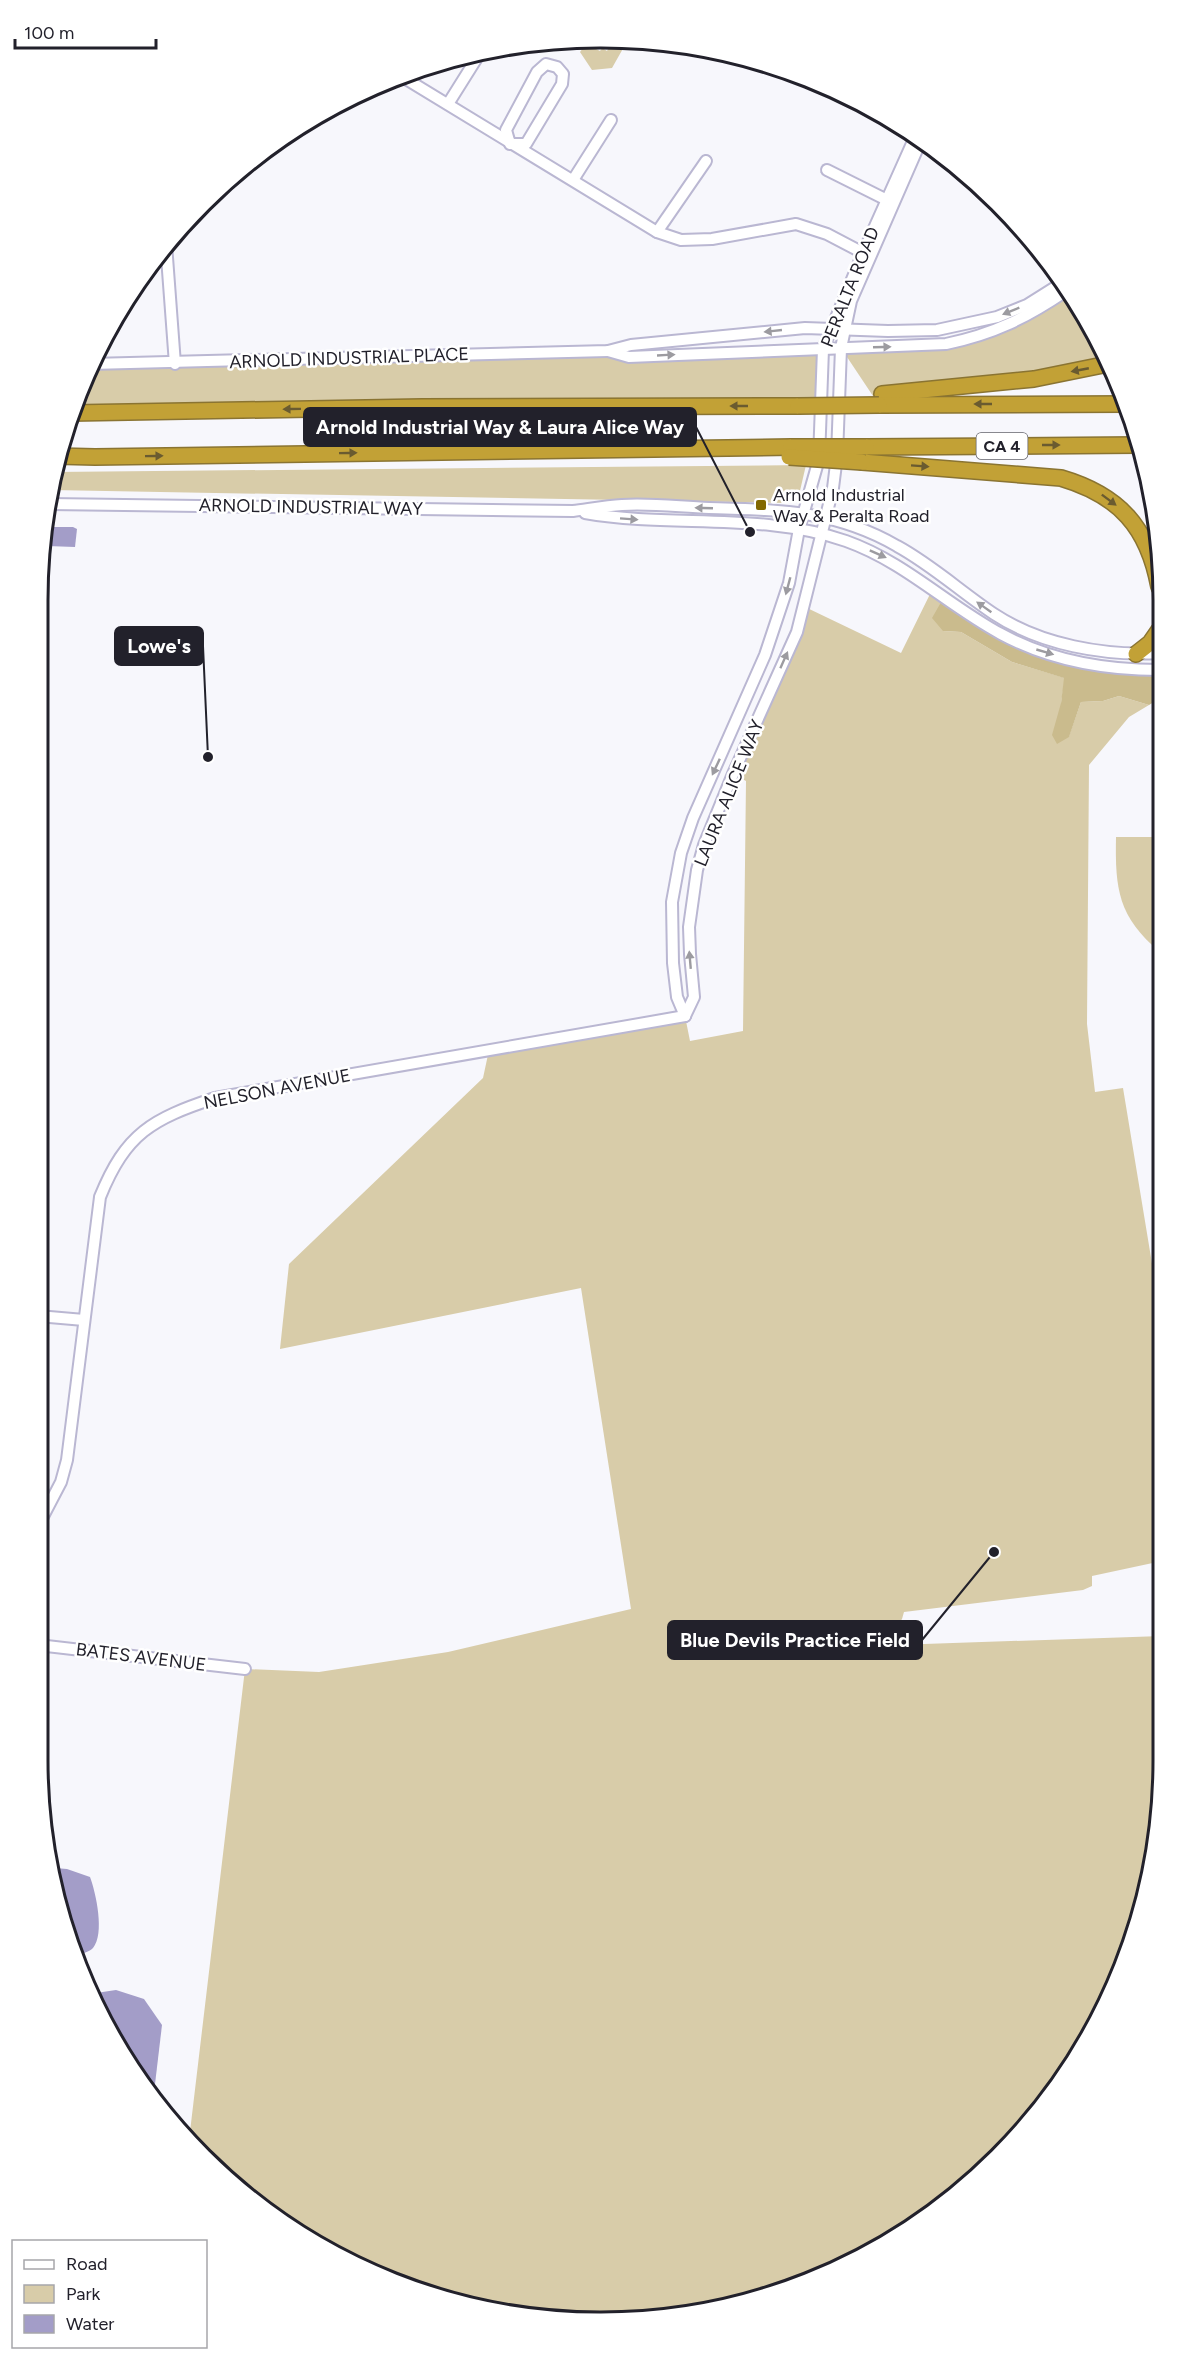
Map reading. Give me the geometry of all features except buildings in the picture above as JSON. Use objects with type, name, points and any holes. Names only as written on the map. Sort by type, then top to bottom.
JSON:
[{"type":"highway","points":[[81,412],[422,407],[802,406],[880,400],[1034,379],[1100,366]]},
{"type":"highway","points":[[880,400],[1117,404]]},
{"type":"highway","name":"CA 4","points":[[864,454],[1130,445]]},
{"type":"highway","points":[[67,456],[668,450],[864,454],[1061,478],[1086,486],[1108,498],[1130,517],[1151,555]]},
{"type":"highway","points":[[66,462],[95,457]]},
{"type":"highway","points":[[1136,654],[1153,639]]},
{"type":"street","points":[[448,104],[473,63]]},
{"type":"street","points":[[546,64],[557,67],[563,74],[562,84],[526,144],[510,144],[506,130],[537,72],[546,64]]},
{"type":"street","points":[[411,82],[657,232],[681,240],[712,239],[796,224],[827,234],[866,254]]},
{"type":"street","points":[[573,180],[611,120]]},
{"type":"street","name":"PERALTA ROAD","points":[[890,202],[912,144]]},
{"type":"street","name":"PERALTA ROAD","points":[[804,512],[819,459],[823,349],[890,202],[917,148]]},
{"type":"street","points":[[657,232],[706,161]]},
{"type":"street","points":[[827,170],[890,202]]},
{"type":"street","name":"PERALTA ROAD","points":[[826,518],[837,456],[841,348],[851,301],[866,254]]},
{"type":"street","points":[[167,258],[175,364]]},
{"type":"street","name":"ARNOLD INDUSTRIAL PLACE","points":[[101,364],[175,364],[608,351],[631,345],[805,328],[936,330],[997,317],[1027,305],[1055,287]]},
{"type":"street","name":"ARNOLD INDUSTRIAL PLACE","points":[[608,351],[629,357],[946,344],[978,338],[1014,323],[1060,294]]},
{"type":"street","name":"ARNOLD INDUSTRIAL WAY","points":[[57,504],[573,511],[623,505],[776,509],[804,512],[897,545],[996,616],[1037,635],[1105,652],[1153,653]]},
{"type":"street","name":"ARNOLD INDUSTRIAL WAY","points":[[573,511],[622,519],[770,525],[823,534],[887,558],[1000,634],[1038,651],[1087,664],[1153,670]]},
{"type":"street","name":"LAURA ALICE WAY","points":[[685,1016],[678,997],[673,963],[672,902],[681,853],[697,810],[747,700],[778,619],[789,583],[804,512]]},
{"type":"street","name":"LAURA ALICE WAY","points":[[685,1016],[694,997],[689,927],[697,870],[704,845],[733,774],[797,632],[826,518]]},
{"type":"street","name":"NELSON AVENUE","points":[[48,1507],[61,1482],[73,1426],[100,1197],[108,1176],[131,1142],[155,1121],[174,1111],[238,1093],[685,1016]]},
{"type":"street","points":[[48,1317],[84,1320]]},
{"type":"street","name":"BATES AVENUE","points":[[48,1647],[245,1669]]},
{"type":"green space","points":[[583,48],[594,48],[600,51],[602,48],[607,51],[609,48],[623,49],[612,68],[592,70],[580,52]]},
{"type":"green space","points":[[1060,294],[1100,365],[912,393],[879,405],[841,348],[978,338]]},
{"type":"green space","points":[[823,349],[821,402],[82,410],[101,364],[544,352],[629,357]]},
{"type":"green space","points":[[806,465],[799,495],[786,503],[60,490],[64,472]]},
{"type":"green space","points":[[933,588],[944,597],[943,631],[961,632],[1012,662],[1065,678],[1061,703],[1069,736],[1081,702],[1103,701],[1119,696],[1149,705],[1129,717],[1089,765],[1087,1024],[1095,1092],[1123,1088],[1153,1270],[1153,1563],[1092,1576],[1092,1586],[1083,1590],[904,1612],[892,1633],[895,1645],[1153,1636],[1152,1796],[1148,1832],[1134,1902],[1124,1937],[1096,2004],[1079,2036],[1039,2096],[1016,2124],[965,2175],[937,2198],[877,2238],[812,2270],[778,2283],[708,2301],[673,2307],[637,2311],[564,2311],[528,2307],[458,2293],[389,2270],[324,2238],[264,2198],[236,2175],[190,2129],[245,1669],[319,1672],[448,1652],[631,1609],[581,1288],[280,1349],[289,1264],[483,1078],[489,1050],[685,1016],[690,1041],[743,1031],[746,781],[733,774],[803,606],[901,653]]},
{"type":"green space","points":[[1116,837],[1153,837],[1153,946],[1135,927],[1127,914],[1118,887]]},
{"type":"shaded area","points":[[944,597],[1038,651],[1153,669],[1153,703],[1149,705],[1119,696],[1103,701],[1081,702],[1069,737],[1057,744],[1052,735],[1061,703],[1064,678],[1012,662],[961,632],[943,631],[932,618]]},
{"type":"water","points":[[53,527],[77,529],[75,547],[51,546]]},
{"type":"water","points":[[59,1868],[90,1877],[95,1893],[99,1924],[97,1942],[83,1953],[77,1937]]},
{"type":"water","points":[[116,1990],[144,1999],[162,2025],[155,2086],[122,2036],[100,1992]]},
{"type":"place","name":"Arnold Industrial Way & Peralta Road","points":[[761,505]]},
{"type":"place","name":"Arnold Industrial Way & Laura Alice Way","points":[[750,532]]},
{"type":"place","name":"Lowe's","points":[[208,757]]},
{"type":"place","name":"Blue Devils Practice Field","points":[[994,1552]]}]
